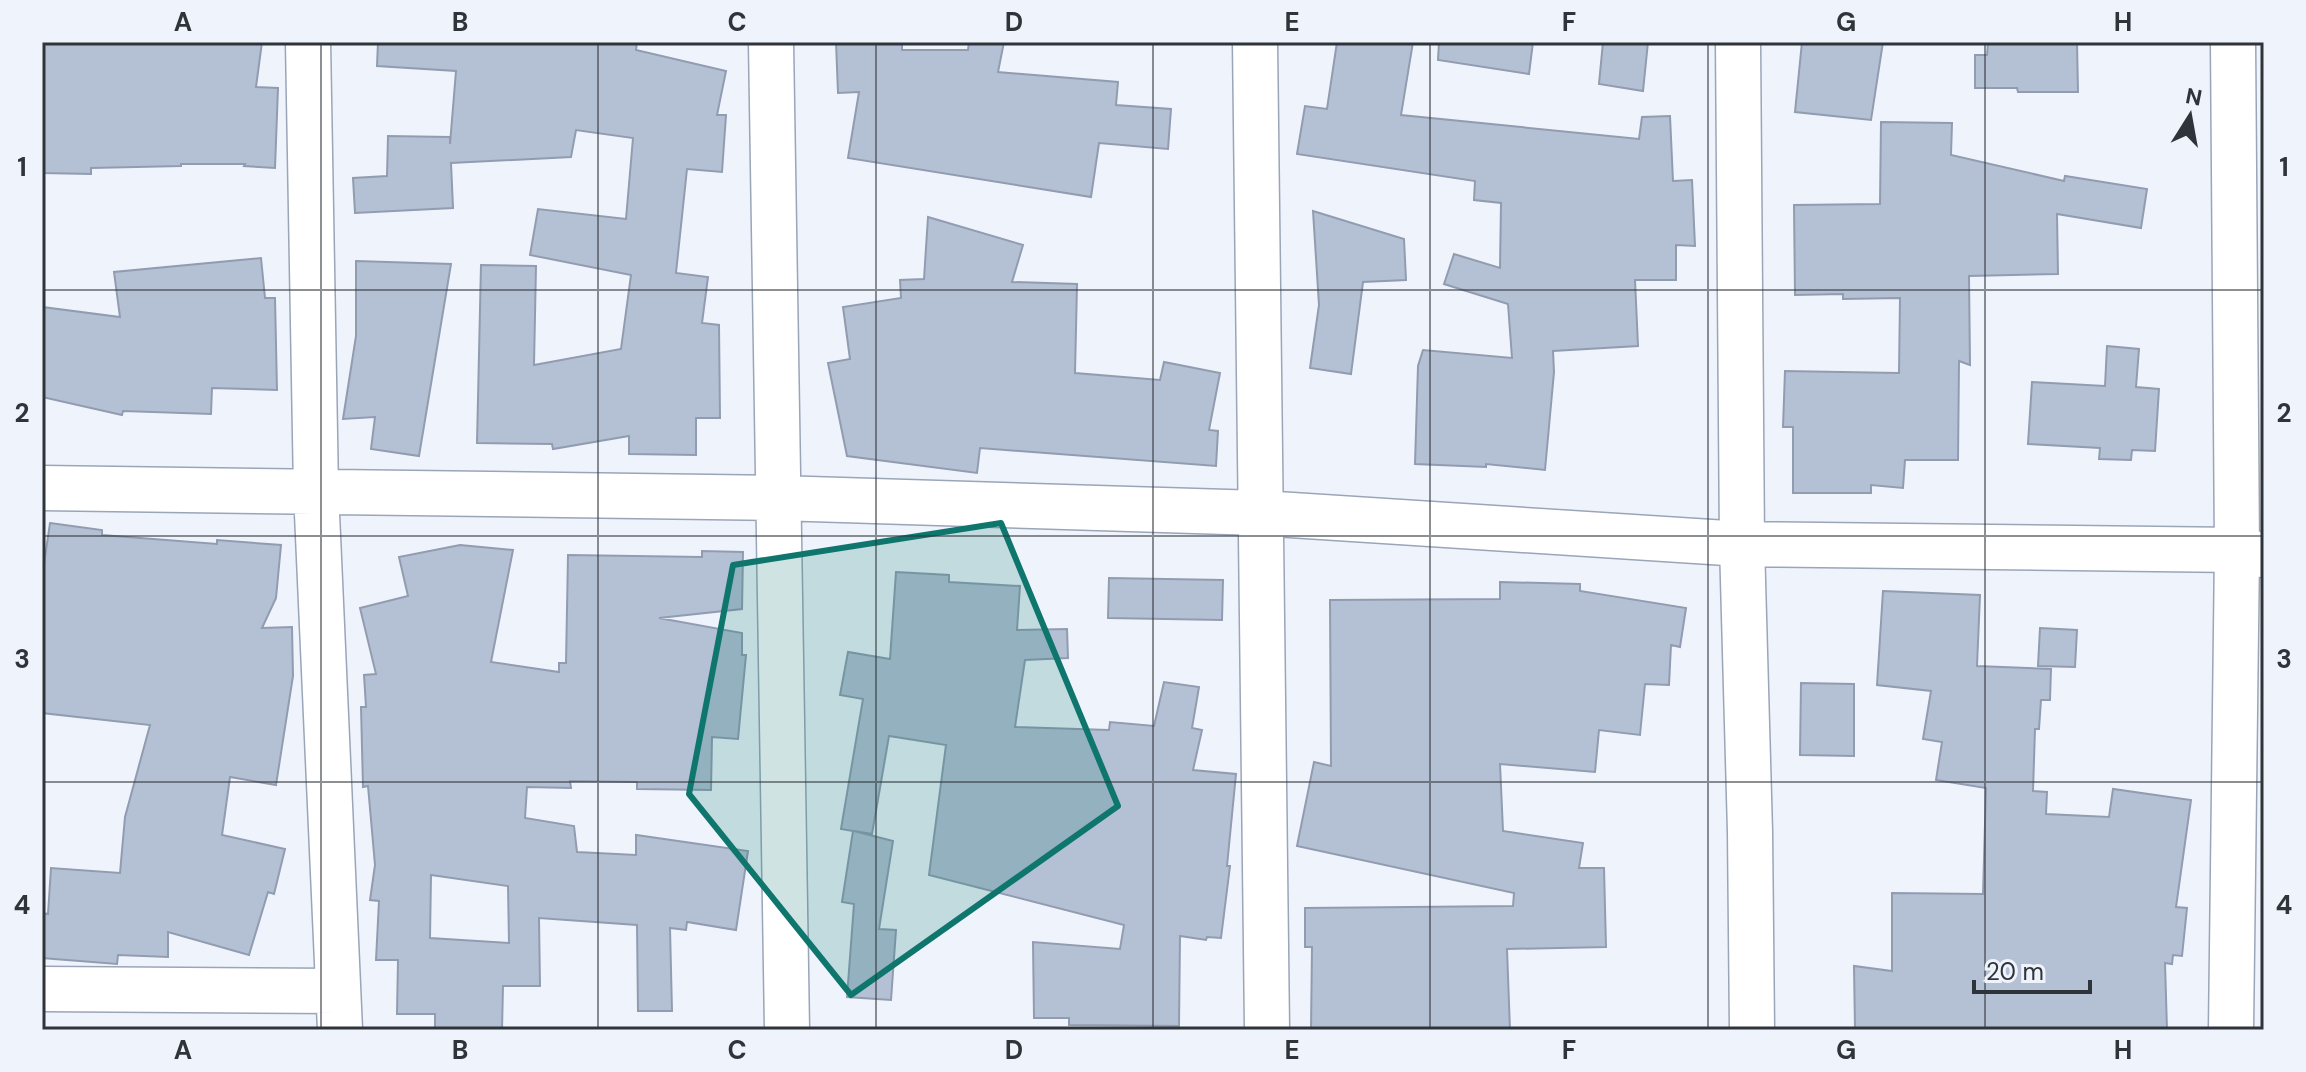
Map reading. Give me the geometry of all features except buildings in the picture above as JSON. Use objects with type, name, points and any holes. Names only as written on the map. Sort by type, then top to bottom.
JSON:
[{"type":"street","points":[[42,989],[339,1010],[316,491],[308,42]]},
{"type":"street","points":[[771,42],[787,1030]]},
{"type":"street","points":[[1255,42],[1267,1030]]},
{"type":"street","points":[[1738,42],[1742,544],[1752,1030]]},
{"type":"street","points":[[2231,1030],[2250,552],[2233,42]]},
{"type":"street","points":[[42,488],[778,498],[1260,513],[1742,544],[2250,552]]},
{"type":"highlighted area","points":[[1001,523],[1118,806],[851,995],[689,794],[733,565]]}]
